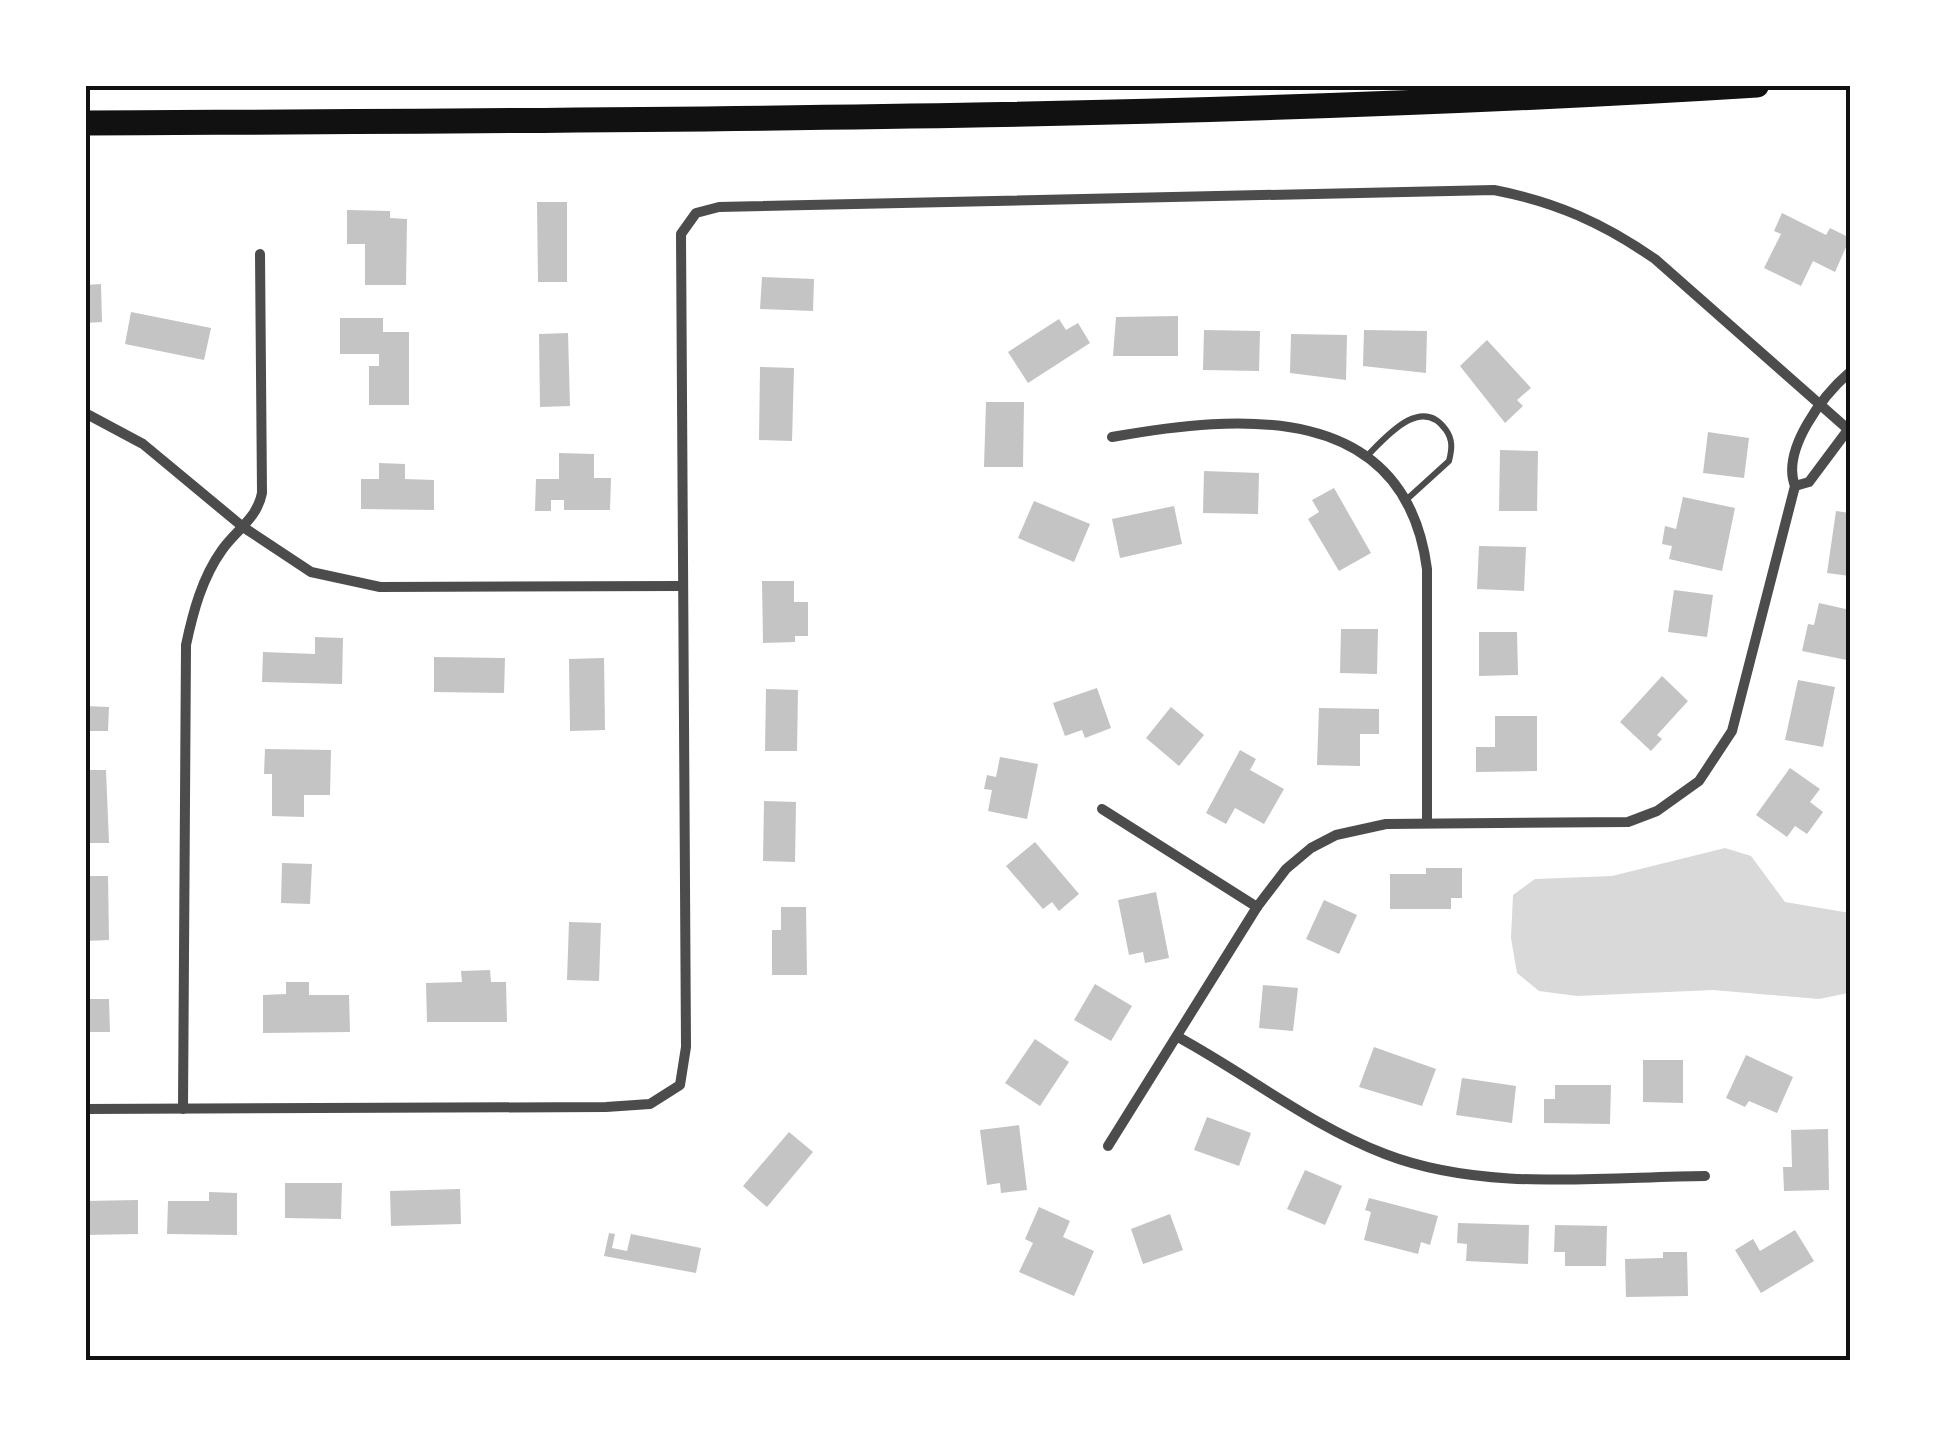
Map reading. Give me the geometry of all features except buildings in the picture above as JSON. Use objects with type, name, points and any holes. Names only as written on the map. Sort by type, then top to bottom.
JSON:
[{"type":"highway","points":[[85,123],[854,119],[1328,105],[1757,85]]},
{"type":"street","points":[[85,1109],[606,1106],[650,1104],[680,1085],[686,1028],[680,586],[681,234],[696,213],[720,207],[1494,190],[1584,215],[1621,236],[1655,259],[1849,429],[1808,482],[1795,486]]},
{"type":"street","points":[[183,1110],[186,645],[205,582],[222,549],[260,506],[260,254]]},
{"type":"street","points":[[1108,1146],[1256,906],[1286,869],[1336,835],[1361,827],[1427,822],[1628,822],[1657,811],[1699,782],[1719,756],[1741,705],[1795,486],[1790,474],[1797,443],[1850,372]]},
{"type":"street","points":[[85,413],[143,444],[244,527],[311,572],[380,587],[680,586]]},
{"type":"street","points":[[1112,437],[1206,423],[1296,426],[1329,434],[1384,472],[1420,530],[1428,568],[1427,822]]},
{"type":"street","points":[[1102,809],[1256,906]]},
{"type":"street","points":[[1178,1037],[1350,1139],[1430,1166],[1533,1178],[1705,1176]]},
{"type":"lane","points":[[1366,457],[1410,419],[1423,416],[1444,426],[1452,439],[1449,461],[1405,501]]},
{"type":"shaded area","points":[[1725,848],[1751,856],[1785,902],[1850,913],[1848,993],[1819,999],[1713,990],[1577,996],[1539,991],[1517,973],[1511,938],[1513,895],[1535,879],[1612,876]]}]
